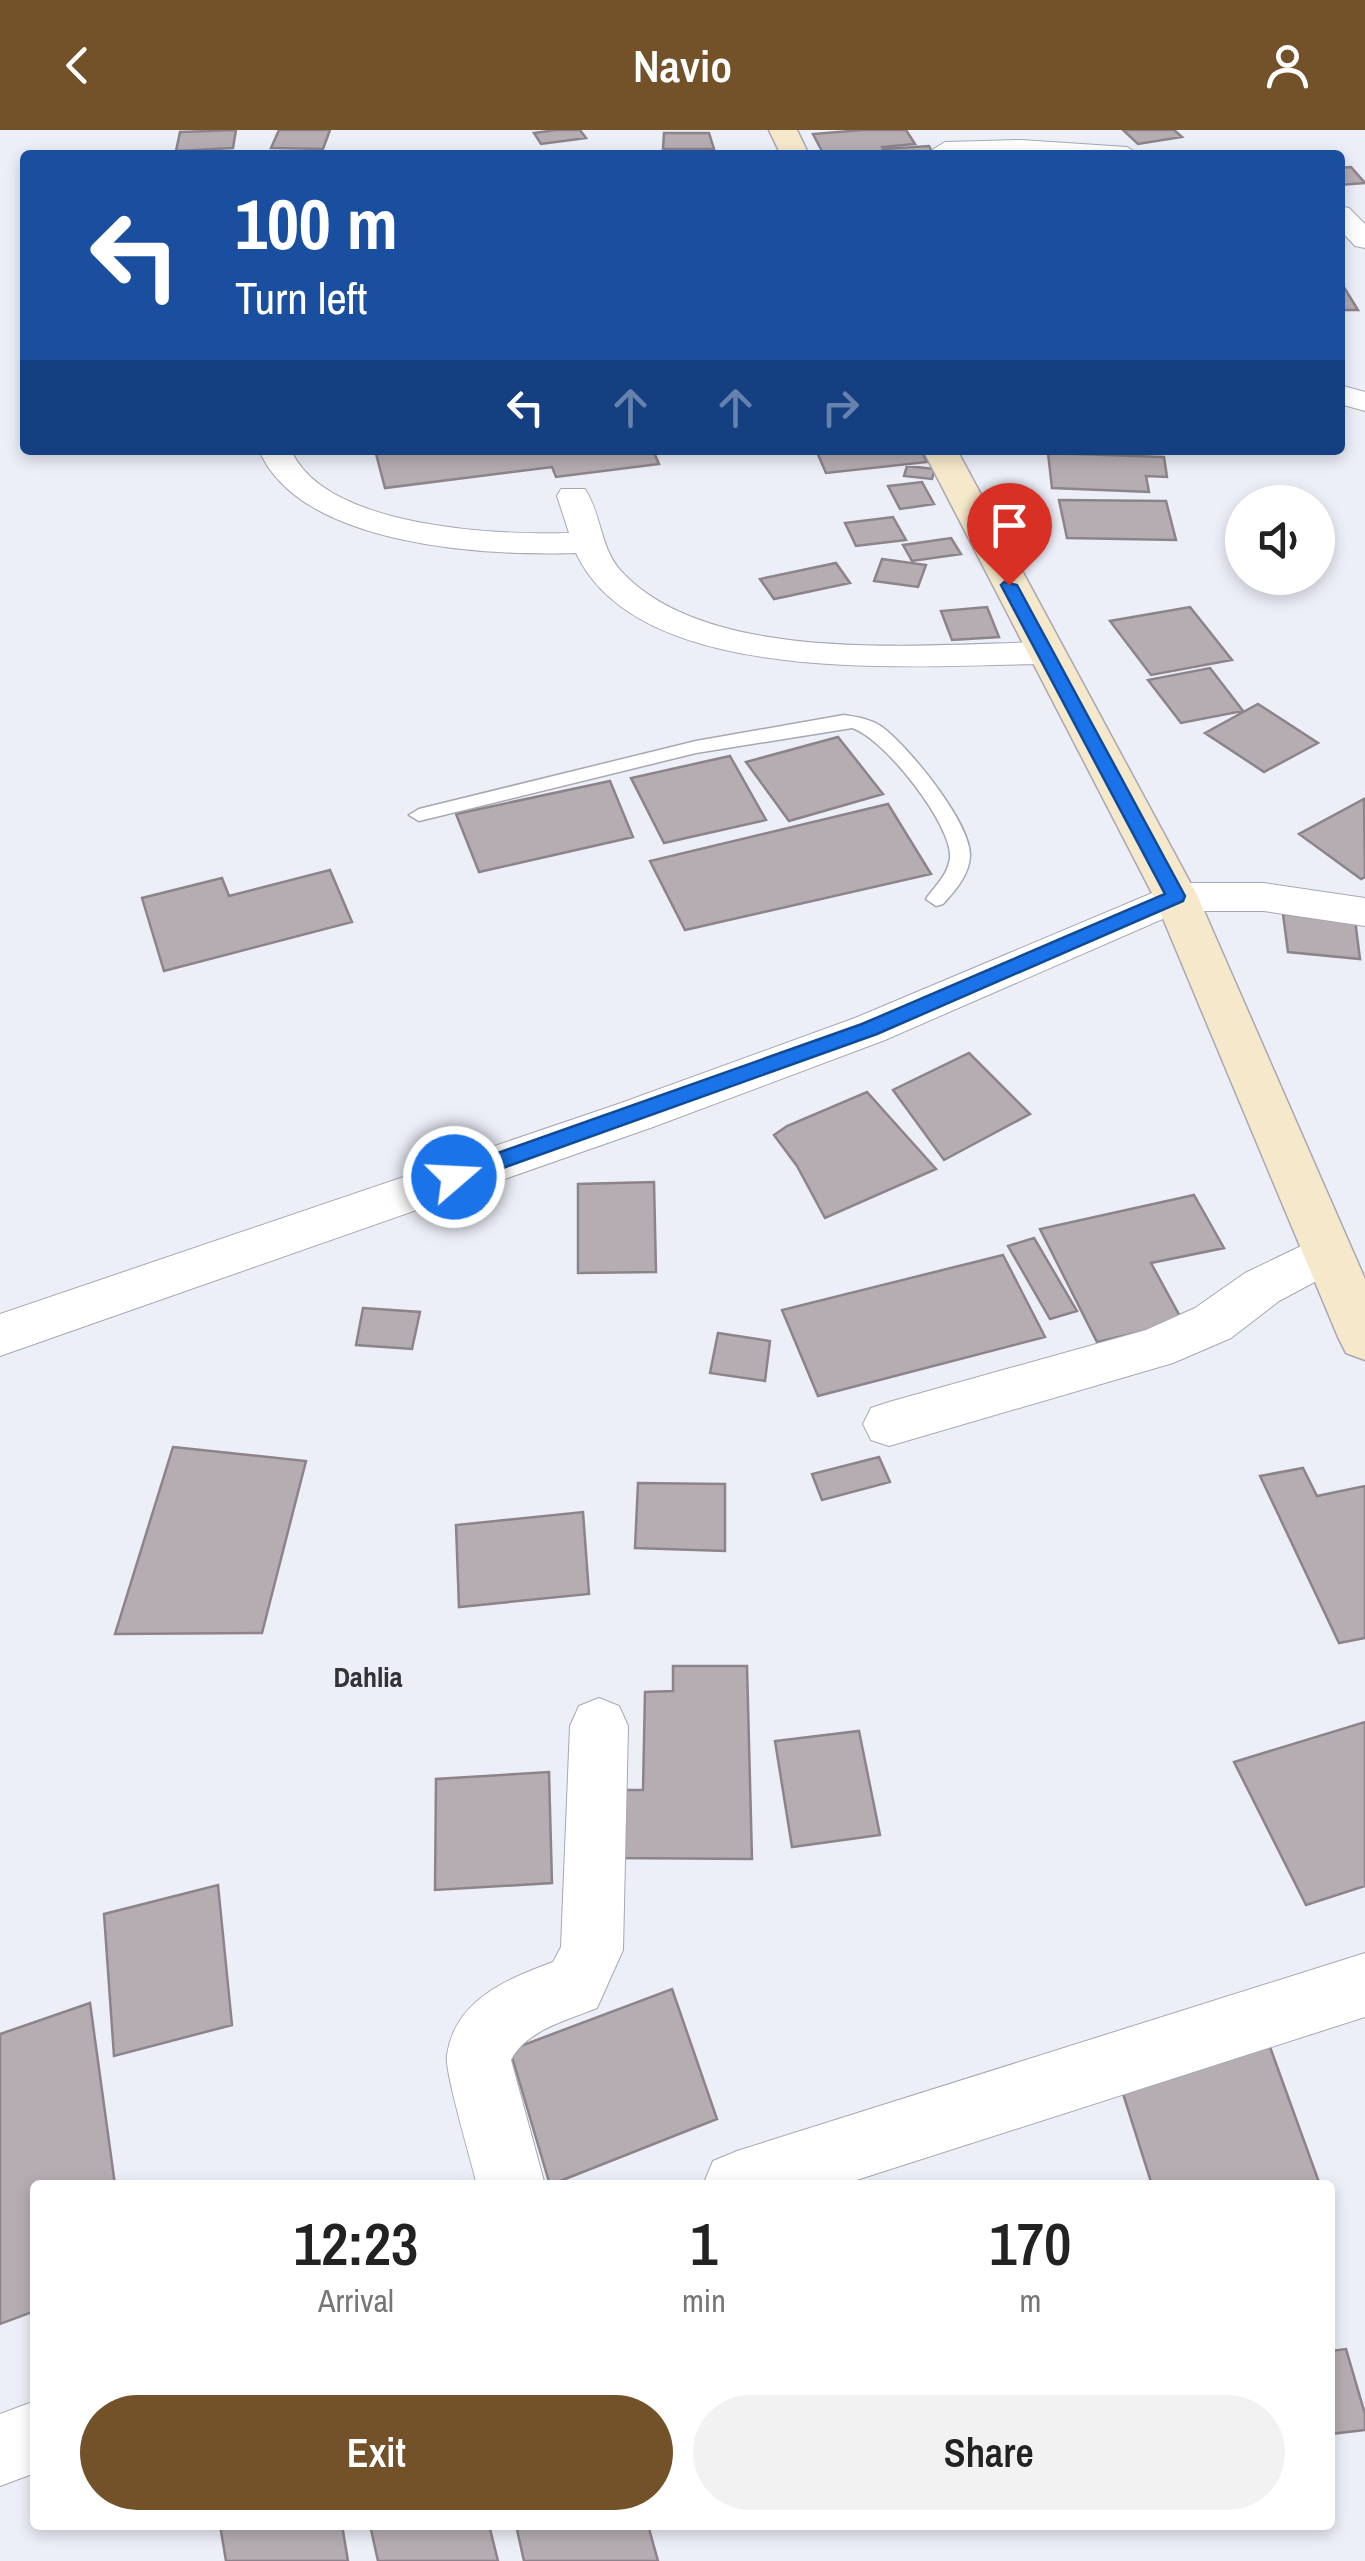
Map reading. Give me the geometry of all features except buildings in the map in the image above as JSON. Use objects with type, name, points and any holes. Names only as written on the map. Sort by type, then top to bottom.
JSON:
[{"type":"street","points":[[941,145],[1058,140],[1104,150]]},
{"type":"street","points":[[1345,219],[1365,240]]},
{"type":"street","points":[[277,455],[284,470],[306,490],[360,517],[414,535],[468,543],[590,542]]},
{"type":"street","points":[[943,455],[1176,896],[1365,1338]]},
{"type":"street","points":[[574,496],[607,576],[630,598],[663,620],[698,634],[755,646],[822,652],[1044,652]]},
{"type":"street","points":[[0,1336],[637,1115],[870,1029],[1176,896],[1264,898],[1365,912]]},
{"type":"street","points":[[888,1424],[1155,1348],[1213,1324],[1262,1287],[1326,1253]]},
{"type":"street","points":[[510,2180],[478,2057],[495,2024],[537,2000],[575,1986],[592,1950],[599,1726]]},
{"type":"street","points":[[753,2180],[1365,1985]]},
{"type":"street","points":[[0,2450],[30,2439]]},
{"type":"lane","points":[[419,815],[696,747],[856,722],[877,732],[952,822],[960,849],[959,863],[951,882],[936,898]]},
{"type":"district","name":"Dahlia","points":[[368,1677]]},
{"type":"route","points":[[454,1177],[870,1029],[1176,896],[1009,585]]}]
